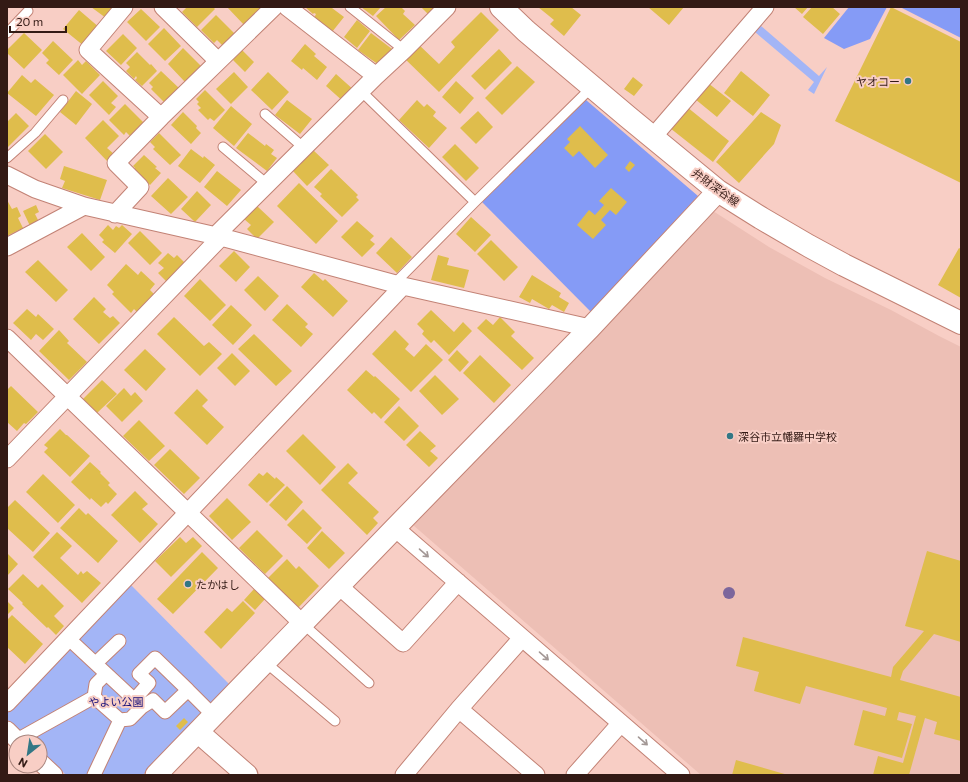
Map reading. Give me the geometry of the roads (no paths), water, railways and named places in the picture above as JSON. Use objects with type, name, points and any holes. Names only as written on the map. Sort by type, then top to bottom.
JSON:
[{"type":"main road","name":"弁財深谷線","points":[[501,7],[526,31],[652,138],[718,191],[761,218],[844,265],[960,321]]},
{"type":"street","points":[[124,7],[88,50],[161,117]]},
{"type":"street","points":[[163,7],[218,61]]},
{"type":"street","points":[[115,214],[140,187],[116,163],[274,7]]},
{"type":"street","points":[[288,7],[376,76]]},
{"type":"street","points":[[7,459],[267,184],[447,7]]},
{"type":"street","points":[[652,138],[765,7]]},
{"type":"street","points":[[7,175],[35,189],[84,206],[218,236],[398,285],[590,328]]},
{"type":"street","points":[[156,775],[590,328],[718,191]]},
{"type":"street","points":[[7,247],[84,206]]},
{"type":"street","points":[[7,702],[187,512],[398,285]]},
{"type":"street","points":[[7,338],[302,623]]},
{"type":"street","points":[[395,528],[682,775]]},
{"type":"street","points":[[339,586],[403,643],[458,582]]},
{"type":"street","points":[[68,638],[138,703]]},
{"type":"street","points":[[404,775],[459,709],[522,638]]},
{"type":"street","points":[[96,664],[119,640]]},
{"type":"street","points":[[153,700],[156,692],[139,674],[155,658],[214,716]]},
{"type":"street","points":[[94,697],[96,684],[106,674]]},
{"type":"street","points":[[94,697],[120,720],[130,719],[149,683]]},
{"type":"street","points":[[153,700],[165,712],[188,690]]},
{"type":"street","points":[[23,734],[94,697]]},
{"type":"street","points":[[138,703],[153,700]]},
{"type":"street","points":[[459,709],[536,775]]},
{"type":"street","points":[[94,775],[120,720]]},
{"type":"street","points":[[575,775],[622,723]]},
{"type":"street","points":[[198,732],[247,775]]},
{"type":"lane","points":[[350,7],[404,50]]},
{"type":"lane","points":[[7,33],[28,12]]},
{"type":"lane","points":[[398,285],[475,202],[592,87]]},
{"type":"lane","points":[[361,91],[475,202]]},
{"type":"lane","points":[[7,158],[35,133],[63,100]]},
{"type":"lane","points":[[265,114],[304,148]]},
{"type":"lane","points":[[223,148],[267,184]]},
{"type":"lane","points":[[302,623],[369,684]]},
{"type":"lane","points":[[265,662],[335,721]]},
{"type":"place","name":"ヤオコー","points":[[908,81]]},
{"type":"place","name":"深谷市立幡羅中学校","points":[[730,436]]},
{"type":"place","name":"たかはし","points":[[188,584]]},
{"type":"park label","name":"やよい公園","points":[[116,701]]}]
